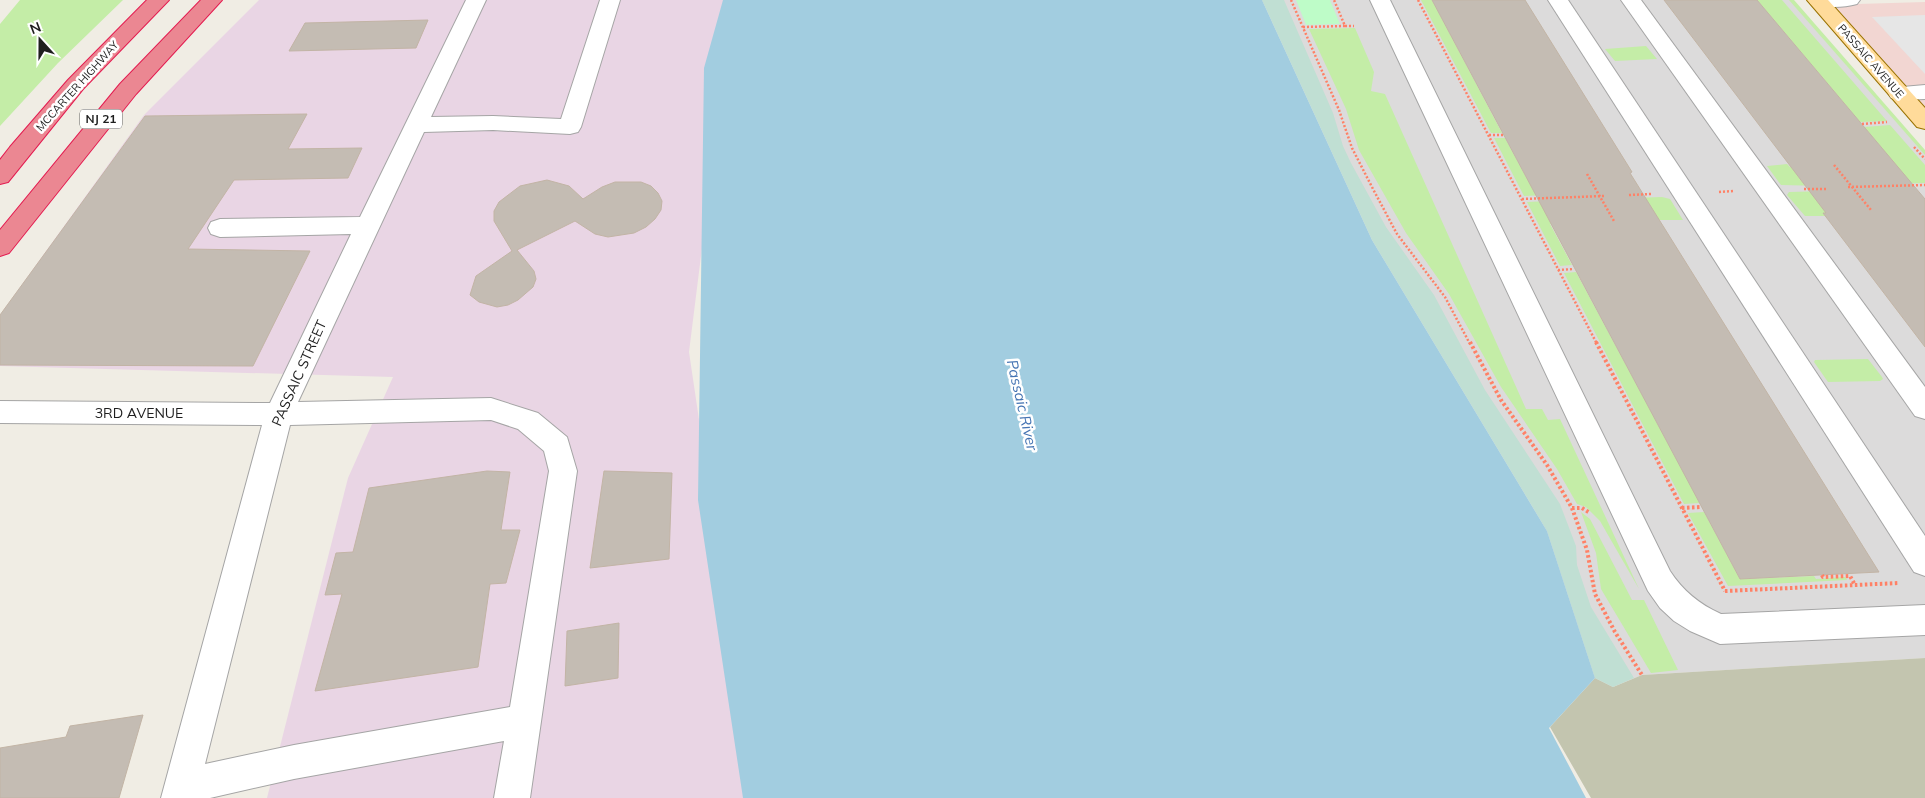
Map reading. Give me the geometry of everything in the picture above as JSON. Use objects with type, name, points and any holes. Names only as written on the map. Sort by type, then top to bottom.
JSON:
[{"type":"highway","name":"MCCARTER HIGHWAY","points":[[0,176],[58,104],[103,55],[159,0]]},
{"type":"highway","name":"NJ 21","points":[[0,247],[111,107],[154,59],[212,0]]},
{"type":"main road","name":"PASSAIC AVENUE","points":[[1817,0],[1925,122]]},
{"type":"street","name":"PASSAIC STREET","points":[[180,793],[278,414],[476,0]]},
{"type":"street","points":[[416,125],[493,123],[570,127],[610,0]]},
{"type":"street","points":[[1380,0],[1670,600],[1693,618],[1720,629],[1925,620]]},
{"type":"street","points":[[1558,0],[1925,562]]},
{"type":"street","points":[[1631,0],[1925,408]]},
{"type":"street","points":[[1817,0],[1850,0]]},
{"type":"street","points":[[1899,93],[1925,92]]},
{"type":"street","points":[[220,228],[367,226]]},
{"type":"street","name":"3RD AVENUE","points":[[1,414],[278,414],[491,409],[528,421],[557,445],[563,471],[512,798]]},
{"type":"street","points":[[180,793],[294,762],[525,720]]},
{"type":"path","points":[[1291,0],[1339,110],[1352,148],[1397,234],[1445,298],[1501,400],[1547,465],[1572,508],[1587,550],[1595,594],[1615,632],[1642,675]]},
{"type":"path","points":[[1334,0],[1345,26]]},
{"type":"path","points":[[1418,0],[1725,591]]},
{"type":"path","points":[[1303,27],[1354,26]]},
{"type":"path","points":[[1862,124],[1893,122]]},
{"type":"path","points":[[1489,136],[1504,135]]},
{"type":"path","points":[[1834,165],[1871,210]]},
{"type":"path","points":[[1586,174],[1602,196],[1614,221]]},
{"type":"path","points":[[1848,188],[1925,185]]},
{"type":"path","points":[[1629,195],[1826,189]]},
{"type":"path","points":[[1522,199],[1602,196]]},
{"type":"path","points":[[1558,270],[1574,269]]},
{"type":"path","points":[[1682,508],[1701,507]]},
{"type":"path","points":[[1572,508],[1582,508],[1594,519]]},
{"type":"path","points":[[1822,575],[1823,577],[1850,576],[1855,585]]},
{"type":"path","points":[[1666,593],[1908,582]]},
{"type":"shaded area","points":[[259,0],[733,0],[689,352],[755,798],[267,798],[348,478],[393,377],[0,366],[0,315],[144,115]]},
{"type":"shaded area","points":[[1262,0],[1793,0],[1925,151],[1925,658],[1642,675],[1613,687],[1595,678],[1547,531]]},
{"type":"shaded area","points":[[1262,0],[1284,0],[1333,113],[1343,146],[1351,163],[1386,227],[1434,295],[1485,390],[1560,504],[1576,546],[1577,565],[1591,607],[1634,678],[1613,687],[1595,678],[1547,531],[1372,240]]},
{"type":"shaded area","points":[[1925,2],[1925,117],[1824,5]]},
{"type":"shaded area","points":[[1925,15],[1925,74],[1872,17]]},
{"type":"shaded area","points":[[1925,658],[1925,798],[1591,798],[1550,727],[1595,678],[1613,687],[1642,675]]},
{"type":"green space","points":[[20,0],[123,0],[58,63],[0,126],[0,24]]},
{"type":"green space","points":[[1296,0],[1330,0],[1340,24],[1306,25]]},
{"type":"green space","points":[[1421,0],[1432,0],[1502,133],[1491,133]]},
{"type":"green space","points":[[1757,0],[1782,0],[1887,121],[1860,122]]},
{"type":"green space","points":[[1789,0],[1794,0],[1925,150],[1925,155]]},
{"type":"green space","points":[[1355,28],[1374,72],[1371,91],[1385,94],[1526,409],[1542,409],[1548,420],[1560,419],[1639,589],[1600,521],[1586,507],[1577,504],[1557,469],[1501,387],[1449,294],[1406,233],[1359,150],[1346,109],[1309,29]]},
{"type":"green space","points":[[1646,46],[1657,59],[1615,61],[1605,49]]},
{"type":"green space","points":[[1890,125],[1925,165],[1925,183],[1855,185],[1894,163],[1864,127]]},
{"type":"green space","points":[[1494,138],[1505,138],[1526,177],[1581,174],[1593,193],[1524,196]]},
{"type":"green space","points":[[1787,164],[1790,167],[1809,167],[1824,186],[1781,185],[1767,166]]},
{"type":"green space","points":[[1828,191],[1844,212],[1824,213],[1826,216],[1805,216],[1787,195],[1789,192]]},
{"type":"green space","points":[[1662,197],[1670,199],[1683,220],[1644,220],[1630,198]]},
{"type":"green space","points":[[1596,199],[1610,221],[1550,224],[1572,265],[1560,266],[1527,202]]},
{"type":"green space","points":[[1576,272],[1700,503],[1684,504],[1564,273]]},
{"type":"green space","points":[[1868,359],[1882,377],[1883,379],[1880,381],[1828,382],[1814,362],[1815,360]]},
{"type":"green space","points":[[1581,512],[1590,519],[1632,600],[1644,600],[1678,670],[1651,673],[1601,589],[1596,553]]},
{"type":"green space","points":[[1704,512],[1740,579],[1814,576],[1816,579],[1845,577],[1847,580],[1728,586],[1688,513]]},
{"type":"water","name":"Passaic River","points":[[723,0],[1262,0],[1372,240],[1547,531],[1595,678],[1549,728],[1586,798],[743,798],[698,500],[704,68]]},
{"type":"building","points":[[1432,0],[1525,0],[1632,172],[1630,173],[1879,572],[1740,579]]},
{"type":"building","points":[[1664,0],[1757,0],[1925,199],[1925,347],[1823,213],[1826,213]]},
{"type":"building","points":[[428,20],[416,48],[289,51],[305,23]]},
{"type":"building","points":[[307,114],[288,149],[362,148],[348,178],[234,180],[188,249],[310,251],[253,366],[0,365],[0,315],[145,116]]},
{"type":"building","points":[[547,180],[569,186],[583,199],[602,187],[615,182],[641,182],[651,186],[658,193],[662,201],[661,210],[646,227],[634,233],[608,237],[595,234],[575,221],[517,250],[534,271],[536,279],[533,287],[518,300],[508,305],[497,307],[479,302],[470,295],[476,276],[512,251],[494,221],[494,211],[499,202],[520,186]]},
{"type":"building","points":[[487,471],[510,472],[501,530],[520,530],[506,583],[490,584],[478,667],[315,691],[342,594],[325,595],[336,553],[353,552],[369,488]]},
{"type":"building","points":[[604,471],[672,473],[669,559],[590,568]]},
{"type":"building","points":[[619,623],[618,678],[565,686],[567,631]]},
{"type":"building","points":[[143,715],[119,798],[0,798],[0,748],[66,737],[70,726]]}]
